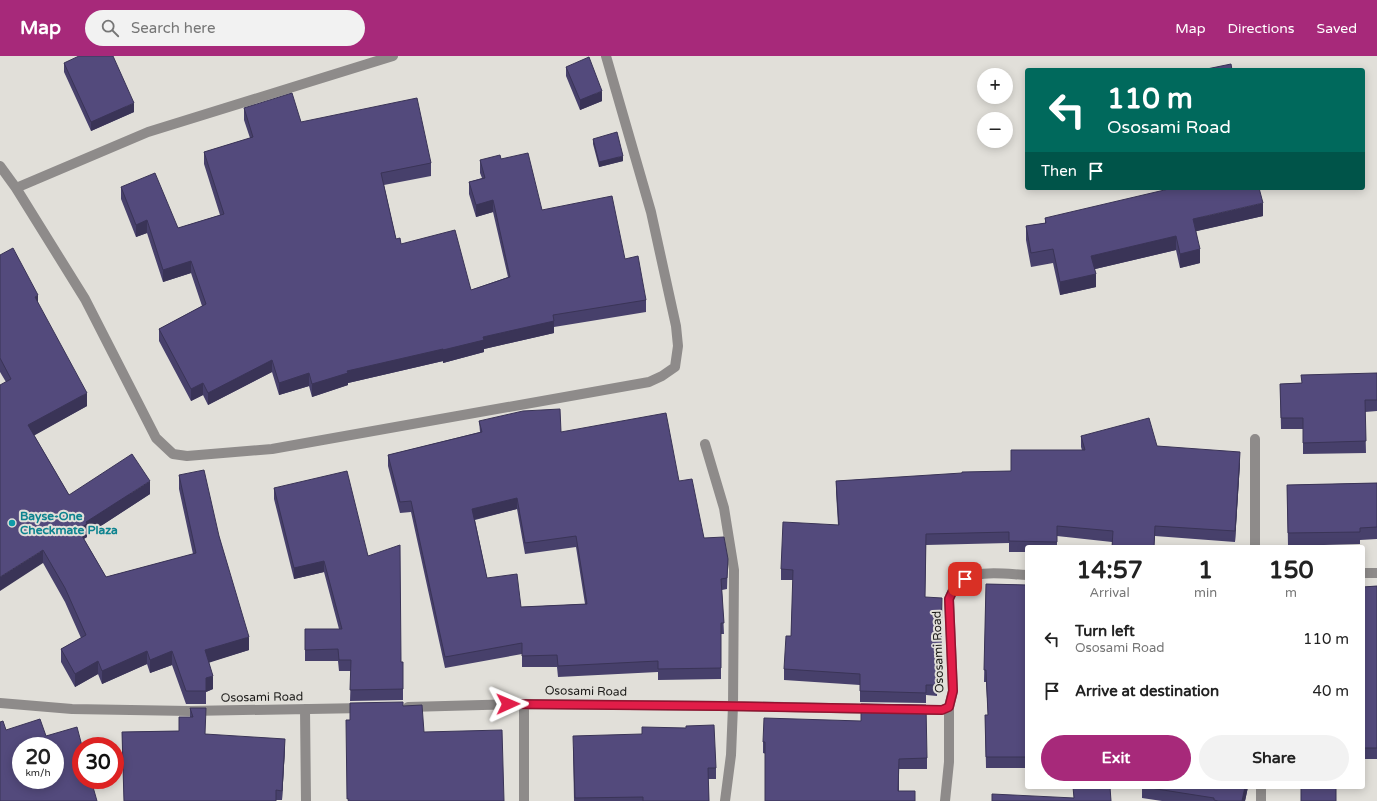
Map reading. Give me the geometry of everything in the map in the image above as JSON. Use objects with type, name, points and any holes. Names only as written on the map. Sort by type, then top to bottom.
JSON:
[{"type":"street","points":[[16,188],[148,132],[393,56]]},
{"type":"street","points":[[0,166],[16,188],[85,299],[156,438],[173,454],[187,456],[272,449],[649,382],[662,376],[675,367],[678,346],[676,326],[651,212],[606,56]]},
{"type":"street","points":[[1255,438],[1255,545]]},
{"type":"street","points":[[705,444],[724,508],[734,570],[733,706],[731,755],[725,801]]},
{"type":"street","name":"Ososami Road","points":[[903,710],[942,710],[949,707],[953,691],[949,599],[955,586],[965,579],[983,573],[1025,575]]},
{"type":"street","points":[[1365,573],[1377,573]]},
{"type":"street","name":"Ososami Road","points":[[0,703],[72,709],[189,711],[376,707]]},
{"type":"street","points":[[524,704],[524,801]]},
{"type":"street","name":"Ososami Road","points":[[399,707],[524,704],[880,709]]},
{"type":"street","points":[[945,801],[949,762],[949,707]]},
{"type":"street","points":[[305,709],[306,801]]},
{"type":"street","points":[[1261,789],[1261,801]]},
{"type":"building","points":[[79,56],[113,56],[134,103],[91,122],[64,63]]},
{"type":"building","points":[[589,57],[602,91],[580,100],[566,67]]},
{"type":"building","points":[[1231,64],[1232,68],[1212,68]]},
{"type":"building","points":[[292,93],[301,122],[417,98],[431,163],[381,173],[396,239],[400,238],[401,244],[455,230],[471,290],[510,277],[493,200],[476,205],[469,182],[485,178],[480,160],[500,155],[501,159],[528,153],[542,210],[612,196],[625,259],[638,256],[646,300],[553,315],[554,321],[483,337],[484,340],[443,350],[347,371],[348,373],[312,384],[309,373],[279,383],[272,360],[208,393],[203,383],[191,389],[159,329],[206,304],[191,261],[163,270],[147,220],[136,225],[121,187],[155,173],[178,228],[224,214],[204,152],[253,137],[244,108]]},
{"type":"building","points":[[617,132],[623,156],[599,162],[593,139]]},
{"type":"building","points":[[1164,190],[1260,190],[1263,203],[1193,219],[1200,249],[1180,254],[1176,236],[1091,256],[1096,274],[1060,282],[1053,249],[1031,253],[1026,226],[1046,223],[1045,218]]},
{"type":"building","points":[[13,248],[38,295],[35,297],[87,393],[28,425],[69,495],[132,454],[150,481],[86,522],[87,524],[78,529],[106,577],[196,553],[179,475],[204,470],[219,536],[249,637],[205,650],[213,676],[206,678],[206,691],[186,691],[172,651],[150,660],[147,651],[102,671],[98,661],[75,674],[61,649],[86,635],[65,588],[43,550],[0,577],[0,385],[11,379],[0,358],[0,255]]},
{"type":"building","points":[[1377,373],[1377,400],[1365,400],[1366,441],[1303,443],[1303,418],[1281,418],[1280,384],[1302,383],[1301,375]]},
{"type":"building","points":[[560,409],[561,432],[666,413],[679,481],[692,479],[704,538],[724,537],[728,559],[727,578],[721,579],[724,623],[721,623],[721,668],[658,669],[658,661],[558,666],[557,655],[522,656],[522,643],[445,657],[411,501],[400,502],[388,455],[482,432],[479,421],[523,411]],"holes":[[[517,498],[525,543],[576,536],[587,604],[521,607],[517,574],[487,578],[472,509]]]},
{"type":"building","points":[[1149,418],[1157,446],[1240,452],[1235,531],[1155,526],[1154,545],[1112,545],[1113,531],[1057,526],[1057,542],[1009,541],[1009,532],[926,534],[925,597],[942,598],[941,647],[938,647],[937,685],[926,685],[926,693],[860,691],[860,674],[784,669],[786,636],[791,636],[793,570],[781,569],[783,522],[839,525],[836,481],[962,472],[1011,471],[1011,450],[1085,450],[1081,436]]},
{"type":"building","points":[[347,471],[368,556],[400,545],[401,662],[403,662],[403,689],[350,690],[351,660],[339,660],[338,649],[305,650],[305,629],[342,629],[324,561],[294,568],[274,488]]},
{"type":"building","points":[[1377,483],[1377,527],[1360,528],[1360,532],[1288,533],[1287,485]]},
{"type":"building","points":[[986,584],[1025,585],[1025,757],[986,757],[985,715],[988,715],[986,670],[984,670]]},
{"type":"building","points":[[1377,586],[1377,748],[1365,748],[1365,587]]},
{"type":"building","points":[[403,702],[403,706],[422,705],[424,732],[502,730],[504,801],[348,801],[346,720],[350,720],[350,703]]},
{"type":"building","points":[[861,704],[926,705],[927,758],[899,759],[898,791],[915,791],[915,801],[765,801],[765,742],[763,742],[764,718],[861,721]]},
{"type":"building","points":[[190,708],[206,708],[205,734],[285,739],[282,791],[276,790],[276,801],[124,801],[124,737],[122,737],[122,732],[179,731],[179,717],[193,717]]},
{"type":"building","points":[[40,719],[46,736],[77,727],[80,737],[72,737],[72,789],[94,789],[97,801],[0,801],[0,722],[3,721],[6,730]]},
{"type":"building","points":[[714,725],[716,768],[708,768],[709,801],[643,801],[643,797],[575,798],[573,736],[642,734],[642,727],[686,728],[686,726]]},
{"type":"building","points":[[1073,789],[1110,789],[1111,801],[992,801],[992,794],[1074,798]]},
{"type":"building","points":[[1157,789],[1245,789],[1242,801],[1218,801],[1214,800],[1214,798]]},
{"type":"building","points":[[1301,789],[1336,789],[1336,801],[1301,801]]},
{"type":"place","name":"Bayse-One Checkmate Plaza","points":[[12,523]]},
{"type":"route","points":[[508,704],[942,710],[949,707],[952,700],[953,691],[949,599],[955,586],[965,579]]}]
